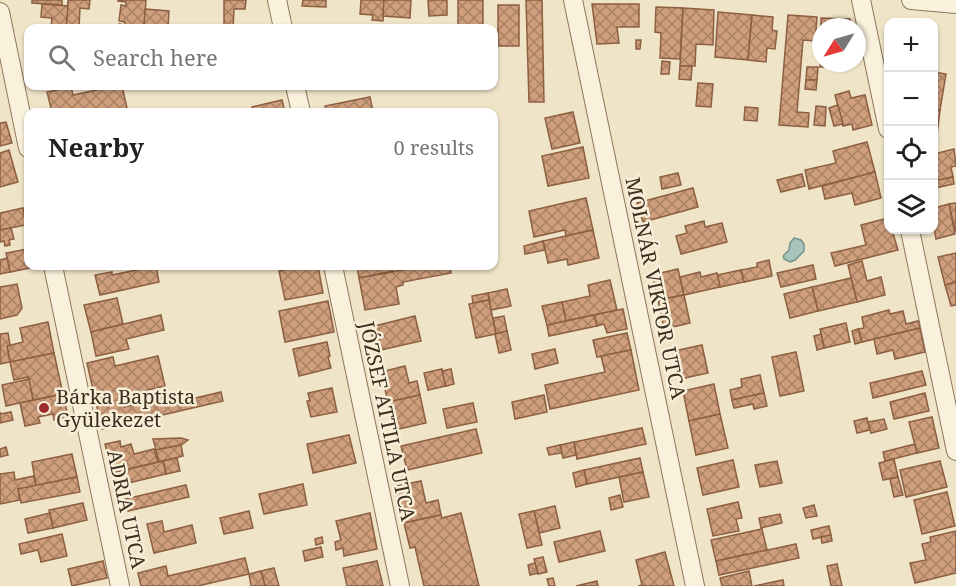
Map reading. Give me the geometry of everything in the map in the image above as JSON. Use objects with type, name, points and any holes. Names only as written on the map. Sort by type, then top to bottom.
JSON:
[{"type":"street","points":[[277,0],[282,24]]},
{"type":"street","name":"MOLNÁR VIKTOR UTCA","points":[[573,0],[695,586]]},
{"type":"street","points":[[861,0],[887,126]]},
{"type":"street","points":[[912,0],[956,4]]},
{"type":"street","points":[[0,12],[24,129]]},
{"type":"street","points":[[296,90],[300,108]]},
{"type":"street","points":[[911,234],[956,451]]},
{"type":"street","name":"ADRIA UTCA","points":[[54,270],[120,586]]},
{"type":"street","name":"JÓZSEF ATTILA UTCA","points":[[334,270],[400,586]]},
{"type":"water","points":[[794,238],[801,240],[804,244],[804,251],[790,262],[784,259],[784,256]]},
{"type":"building","points":[[32,0],[62,0],[62,5],[32,3]]},
{"type":"building","points":[[68,0],[90,0],[89,9],[80,8],[79,24],[66,24]]},
{"type":"building","points":[[146,0],[144,24],[125,24],[119,21],[121,5],[126,6],[126,2],[118,1]]},
{"type":"building","points":[[224,0],[246,0],[245,9],[234,9],[233,24],[224,24]]},
{"type":"building","points":[[303,0],[326,0],[326,7],[302,6]]},
{"type":"building","points":[[361,0],[384,0],[383,21],[372,20],[373,15],[360,14]]},
{"type":"building","points":[[384,0],[411,0],[410,18],[383,16]]},
{"type":"building","points":[[428,0],[447,0],[447,15],[429,16]]},
{"type":"building","points":[[458,0],[483,0],[483,24],[458,24]]},
{"type":"building","points":[[526,0],[542,0],[544,102],[529,102]]},
{"type":"building","points":[[42,4],[68,6],[66,24],[51,24],[52,18],[41,17]]},
{"type":"building","points":[[592,4],[639,4],[639,27],[617,27],[619,43],[597,44]]},
{"type":"building","points":[[498,5],[519,5],[519,46],[498,46]]},
{"type":"building","points":[[656,7],[683,8],[680,59],[660,58],[661,33],[655,32]]},
{"type":"building","points":[[683,8],[714,10],[713,45],[696,44],[695,66],[680,66]]},
{"type":"building","points":[[145,9],[169,11],[168,24],[144,24]]},
{"type":"building","points":[[718,12],[752,15],[748,60],[715,57]]},
{"type":"building","points":[[752,15],[773,17],[772,30],[777,31],[775,49],[767,48],[766,62],[748,60]]},
{"type":"building","points":[[788,15],[817,17],[812,18],[812,41],[803,40],[797,112],[809,113],[808,127],[779,125]]},
{"type":"building","points":[[636,40],[641,40],[640,49],[636,49]]},
{"type":"building","points":[[662,61],[670,62],[669,74],[661,74]]},
{"type":"building","points":[[680,66],[692,66],[691,80],[679,79]]},
{"type":"building","points":[[807,67],[812,67],[812,72],[818,72],[817,80],[806,80]]},
{"type":"building","points":[[938,73],[946,74],[940,110],[938,110]]},
{"type":"building","points":[[806,80],[817,80],[816,90],[805,89]]},
{"type":"building","points":[[698,83],[713,84],[711,107],[696,106]]},
{"type":"building","points":[[72,90],[73,95],[96,90],[123,90],[127,108],[51,108],[47,92]]},
{"type":"building","points":[[849,91],[851,98],[865,95],[872,125],[853,130],[852,124],[843,126],[835,95]]},
{"type":"building","points":[[370,97],[372,108],[326,108],[325,106]]},
{"type":"building","points":[[282,100],[284,108],[252,108]]},
{"type":"building","points":[[838,105],[843,124],[834,126],[829,108]]},
{"type":"building","points":[[816,106],[826,107],[825,126],[814,125]]},
{"type":"building","points":[[745,107],[758,108],[757,121],[744,120]]},
{"type":"building","points":[[573,112],[580,143],[552,149],[545,118]]},
{"type":"building","points":[[6,122],[12,143],[0,146],[0,123]]},
{"type":"building","points":[[867,142],[875,172],[809,189],[805,170],[836,163],[833,151]]},
{"type":"building","points":[[583,147],[589,178],[548,186],[542,156]]},
{"type":"building","points":[[954,149],[956,166],[951,167],[953,177],[938,180],[938,153]]},
{"type":"building","points":[[9,150],[18,182],[0,187],[0,153]]},
{"type":"building","points":[[875,172],[881,198],[855,205],[852,193],[825,199],[822,186]]},
{"type":"building","points":[[678,173],[681,185],[662,189],[660,177]]},
{"type":"building","points":[[802,174],[805,186],[781,192],[777,180]]},
{"type":"building","points":[[953,177],[954,184],[938,187],[938,180]]},
{"type":"building","points":[[693,188],[698,207],[643,222],[637,203]]},
{"type":"building","points":[[586,198],[593,230],[566,236],[565,230],[534,237],[529,211]]},
{"type":"building","points":[[956,203],[956,231],[955,231],[949,204]]},
{"type":"building","points":[[949,204],[955,234],[936,239],[935,234],[938,234],[938,207]]},
{"type":"building","points":[[23,208],[24,225],[0,230],[0,213]]},
{"type":"building","points":[[884,219],[884,234],[893,234],[898,250],[835,266],[831,253],[866,245],[861,225]]},
{"type":"building","points":[[704,221],[705,227],[722,223],[727,242],[681,254],[676,236],[687,233],[685,226]]},
{"type":"building","points":[[11,228],[14,239],[9,240],[10,245],[5,246],[4,241],[0,242],[0,230]]},
{"type":"building","points":[[593,230],[599,258],[568,265],[567,259],[548,263],[543,241]]},
{"type":"building","points":[[543,241],[545,250],[525,254],[524,246]]},
{"type":"building","points":[[24,250],[24,269],[10,272],[6,253]]},
{"type":"building","points":[[956,253],[956,282],[945,285],[938,257]]},
{"type":"building","points":[[7,258],[10,272],[0,274],[0,260]]},
{"type":"building","points":[[769,260],[772,276],[744,282],[741,270],[757,267],[757,263]]},
{"type":"building","points":[[862,261],[867,281],[881,277],[885,295],[857,302],[848,265]]},
{"type":"building","points":[[813,265],[816,279],[781,287],[777,273]]},
{"type":"building","points":[[678,269],[684,295],[658,300],[652,275]]},
{"type":"building","points":[[136,270],[157,270],[159,282],[100,295],[95,275],[112,272],[112,275]]},
{"type":"building","points":[[319,270],[323,293],[285,300],[279,271]]},
{"type":"building","points":[[358,270],[393,270],[393,271],[359,278]]},
{"type":"building","points":[[402,270],[451,270],[451,273],[403,282],[403,285],[396,287],[399,304],[365,310],[359,278]]},
{"type":"building","points":[[741,270],[744,282],[720,287],[717,275]]},
{"type":"building","points":[[700,272],[701,277],[717,273],[720,287],[684,295],[680,277]]},
{"type":"building","points":[[851,278],[857,302],[818,311],[812,287]]},
{"type":"building","points":[[610,280],[617,310],[566,321],[562,302],[590,296],[588,285]]},
{"type":"building","points":[[956,282],[956,305],[951,306],[945,285]]},
{"type":"building","points":[[17,284],[22,308],[17,315],[0,319],[0,287]]},
{"type":"building","points":[[812,287],[818,311],[790,318],[784,294]]},
{"type":"building","points":[[507,289],[511,306],[491,310],[488,293]]},
{"type":"building","points":[[488,293],[489,300],[473,303],[472,296]]},
{"type":"building","points":[[684,295],[690,323],[664,329],[658,300]]},
{"type":"building","points":[[117,298],[123,324],[91,332],[84,305]]},
{"type":"building","points":[[489,300],[496,334],[476,338],[469,304]]},
{"type":"building","points":[[328,301],[334,332],[285,342],[279,311]]},
{"type":"building","points":[[562,302],[566,321],[547,325],[542,306]]},
{"type":"building","points":[[623,309],[627,329],[607,333],[604,324],[597,326],[594,315]]},
{"type":"building","points":[[889,310],[890,314],[903,311],[906,324],[918,321],[920,328],[862,342],[858,329],[864,328],[862,317]]},
{"type":"building","points":[[161,315],[164,330],[126,339],[129,349],[96,356],[91,332]]},
{"type":"building","points":[[594,315],[597,326],[549,336],[547,325]]},
{"type":"building","points":[[415,316],[421,341],[376,351],[370,327]]},
{"type":"building","points":[[504,316],[507,331],[496,334],[493,318]]},
{"type":"building","points":[[48,322],[54,353],[10,362],[7,346],[23,342],[20,328]]},
{"type":"building","points":[[846,323],[850,342],[824,348],[820,329]]},
{"type":"building","points":[[920,328],[925,352],[895,359],[893,350],[877,354],[874,339]]},
{"type":"building","points":[[858,329],[862,342],[855,344],[852,331]]},
{"type":"building","points":[[507,331],[511,350],[499,353],[495,334]]},
{"type":"building","points":[[8,333],[10,345],[7,346],[10,362],[0,364],[0,334]]},
{"type":"building","points":[[627,333],[631,350],[597,357],[593,340]]},
{"type":"building","points":[[821,334],[824,348],[817,350],[814,336]]},
{"type":"building","points":[[327,342],[331,368],[299,376],[293,349]]},
{"type":"building","points":[[702,345],[708,373],[680,379],[674,351]]},
{"type":"building","points":[[555,349],[558,363],[535,369],[532,354]]},
{"type":"building","points":[[631,350],[639,390],[550,409],[545,385],[605,372],[601,356]]},
{"type":"building","points":[[796,352],[804,391],[780,396],[772,357]]},
{"type":"building","points":[[54,353],[63,394],[33,400],[28,377],[14,380],[10,362]]},
{"type":"building","points":[[158,356],[165,386],[122,396],[124,407],[181,393],[183,401],[221,392],[223,401],[102,429],[87,363],[113,357],[115,366]]},
{"type":"building","points":[[405,366],[409,383],[417,381],[420,395],[388,402],[381,372]]},
{"type":"building","points":[[442,369],[446,386],[428,390],[424,373]]},
{"type":"building","points":[[451,369],[454,384],[446,386],[442,371]]},
{"type":"building","points":[[922,371],[926,385],[873,398],[870,383]]},
{"type":"building","points":[[760,375],[764,393],[732,400],[730,390],[742,387],[741,379]]},
{"type":"building","points":[[29,379],[33,400],[6,406],[2,385]]},
{"type":"building","points":[[714,384],[720,414],[689,421],[683,391]]},
{"type":"building","points":[[332,388],[337,412],[311,417],[307,401],[310,401],[308,393]]},
{"type":"building","points":[[764,393],[767,406],[754,409],[753,404],[734,408],[732,400]]},
{"type":"building","points":[[925,393],[929,411],[894,419],[890,402]]},
{"type":"building","name":"Bárka Baptista Gyülekezet","points":[[63,394],[68,417],[54,420],[53,414],[38,417],[40,423],[25,426],[20,403]]},
{"type":"building","points":[[420,395],[426,423],[394,430],[388,402]]},
{"type":"building","points":[[544,395],[547,412],[515,419],[512,402]]},
{"type":"building","points":[[473,403],[477,422],[447,428],[443,409]]},
{"type":"building","points":[[0,412],[1,414],[11,412],[13,420],[0,423]]},
{"type":"building","points":[[720,414],[728,448],[696,455],[689,421]]},
{"type":"building","points":[[932,417],[939,448],[917,453],[909,422]]},
{"type":"building","points":[[867,418],[870,430],[857,433],[854,421]]},
{"type":"building","points":[[884,419],[887,429],[871,433],[868,422]]},
{"type":"building","points":[[642,428],[646,444],[577,459],[574,442]]},
{"type":"building","points":[[476,429],[482,453],[407,470],[401,446]]},
{"type":"building","points":[[349,435],[356,463],[313,473],[307,444]]},
{"type":"building","points":[[153,439],[188,440],[181,445],[156,450]]},
{"type":"building","points":[[120,441],[121,447],[131,444],[134,454],[154,449],[158,462],[112,473],[105,444]]},
{"type":"building","points":[[574,442],[576,455],[563,458],[560,445]]},
{"type":"building","points":[[915,444],[917,453],[885,461],[883,452]]},
{"type":"building","points":[[181,445],[183,456],[159,462],[156,450]]},
{"type":"building","points":[[560,445],[562,453],[549,455],[547,448]]},
{"type":"building","points":[[6,447],[8,455],[0,457],[0,449]]},
{"type":"building","points":[[72,454],[77,477],[36,486],[32,462]]},
{"type":"building","points":[[177,458],[180,471],[166,474],[163,461]]},
{"type":"building","points":[[640,458],[643,472],[587,484],[584,470]]},
{"type":"building","points":[[894,459],[898,477],[883,480],[879,463]]},
{"type":"building","points":[[733,460],[739,487],[703,495],[697,468]]},
{"type":"building","points":[[163,461],[166,474],[116,486],[112,473]]},
{"type":"building","points":[[777,461],[782,483],[760,487],[755,465]]},
{"type":"building","points":[[940,461],[947,487],[906,497],[900,470]]},
{"type":"building","points":[[584,470],[587,484],[576,487],[573,473]]},
{"type":"building","points":[[14,472],[15,480],[34,476],[36,486],[18,489],[20,500],[0,504],[0,474]]},
{"type":"building","points":[[643,472],[649,497],[624,502],[619,477]]},
{"type":"building","points":[[77,477],[80,492],[21,503],[18,489]]},
{"type":"building","points":[[898,477],[903,495],[894,497],[890,479]]},
{"type":"building","points":[[421,481],[426,503],[438,500],[441,515],[404,523],[396,486]]},
{"type":"building","points":[[303,484],[307,505],[264,514],[259,494]]},
{"type":"building","points":[[186,485],[189,497],[128,511],[125,499]]},
{"type":"building","points":[[947,492],[955,526],[922,534],[914,500]]},
{"type":"building","points":[[620,495],[623,507],[611,510],[609,498]]},
{"type":"building","points":[[738,502],[742,518],[736,519],[739,531],[713,536],[707,509]]},
{"type":"building","points":[[83,503],[87,520],[53,528],[49,510]]},
{"type":"building","points":[[814,505],[817,516],[806,518],[803,508]]},
{"type":"building","points":[[555,506],[560,528],[539,533],[534,511]]},
{"type":"building","points":[[249,511],[253,528],[224,534],[220,518]]},
{"type":"building","points":[[534,511],[542,545],[527,548],[519,514]]},
{"type":"building","points":[[50,513],[53,528],[28,533],[25,519]]},
{"type":"building","points":[[370,513],[377,549],[344,556],[343,548],[336,550],[335,542],[341,540],[336,521]]},
{"type":"building","points":[[461,513],[479,586],[424,586],[415,547],[410,548],[404,523]]},
{"type":"building","points":[[780,514],[782,523],[761,528],[759,518]]},
{"type":"building","points":[[162,521],[164,532],[192,525],[196,543],[154,553],[147,524]]},
{"type":"building","points":[[829,526],[831,535],[813,539],[811,530]]},
{"type":"building","points":[[762,529],[767,550],[716,561],[711,540]]},
{"type":"building","points":[[600,531],[605,551],[559,562],[554,542]]},
{"type":"building","points":[[956,531],[956,573],[915,583],[910,563],[926,560],[922,544],[931,542],[930,537]]},
{"type":"building","points":[[62,534],[67,556],[41,562],[38,550],[21,554],[19,544]]},
{"type":"building","points":[[831,535],[832,541],[822,543],[821,537]]},
{"type":"building","points":[[322,537],[323,543],[316,545],[315,539]]},
{"type":"building","points":[[796,544],[799,558],[719,575],[716,561]]},
{"type":"building","points":[[321,547],[323,557],[305,561],[303,551]]},
{"type":"building","points":[[665,552],[674,586],[638,586],[642,585],[636,560]]},
{"type":"building","points":[[543,557],[547,572],[538,574],[534,559]]},
{"type":"building","points":[[245,558],[249,574],[198,586],[141,586],[138,573],[166,566],[168,576]]},
{"type":"building","points":[[103,561],[107,578],[72,586],[68,569]]},
{"type":"building","points":[[377,561],[383,586],[347,586],[343,568]]},
{"type":"building","points":[[535,563],[538,573],[530,575],[528,565]]},
{"type":"building","points":[[837,564],[842,586],[831,586],[827,566]]},
{"type":"building","points":[[274,568],[279,586],[265,586],[261,571]]},
{"type":"building","points":[[261,571],[265,586],[251,586],[249,574]]},
{"type":"building","points":[[749,571],[752,586],[722,586],[720,578]]},
{"type":"building","points":[[553,578],[555,586],[549,586],[547,579]]},
{"type":"building","points":[[783,580],[784,586],[754,586]]},
{"type":"building","points":[[597,581],[598,586],[576,586]]},
{"type":"place","name":"Bárka Baptista Gyülekezet","points":[[44,408]]}]
